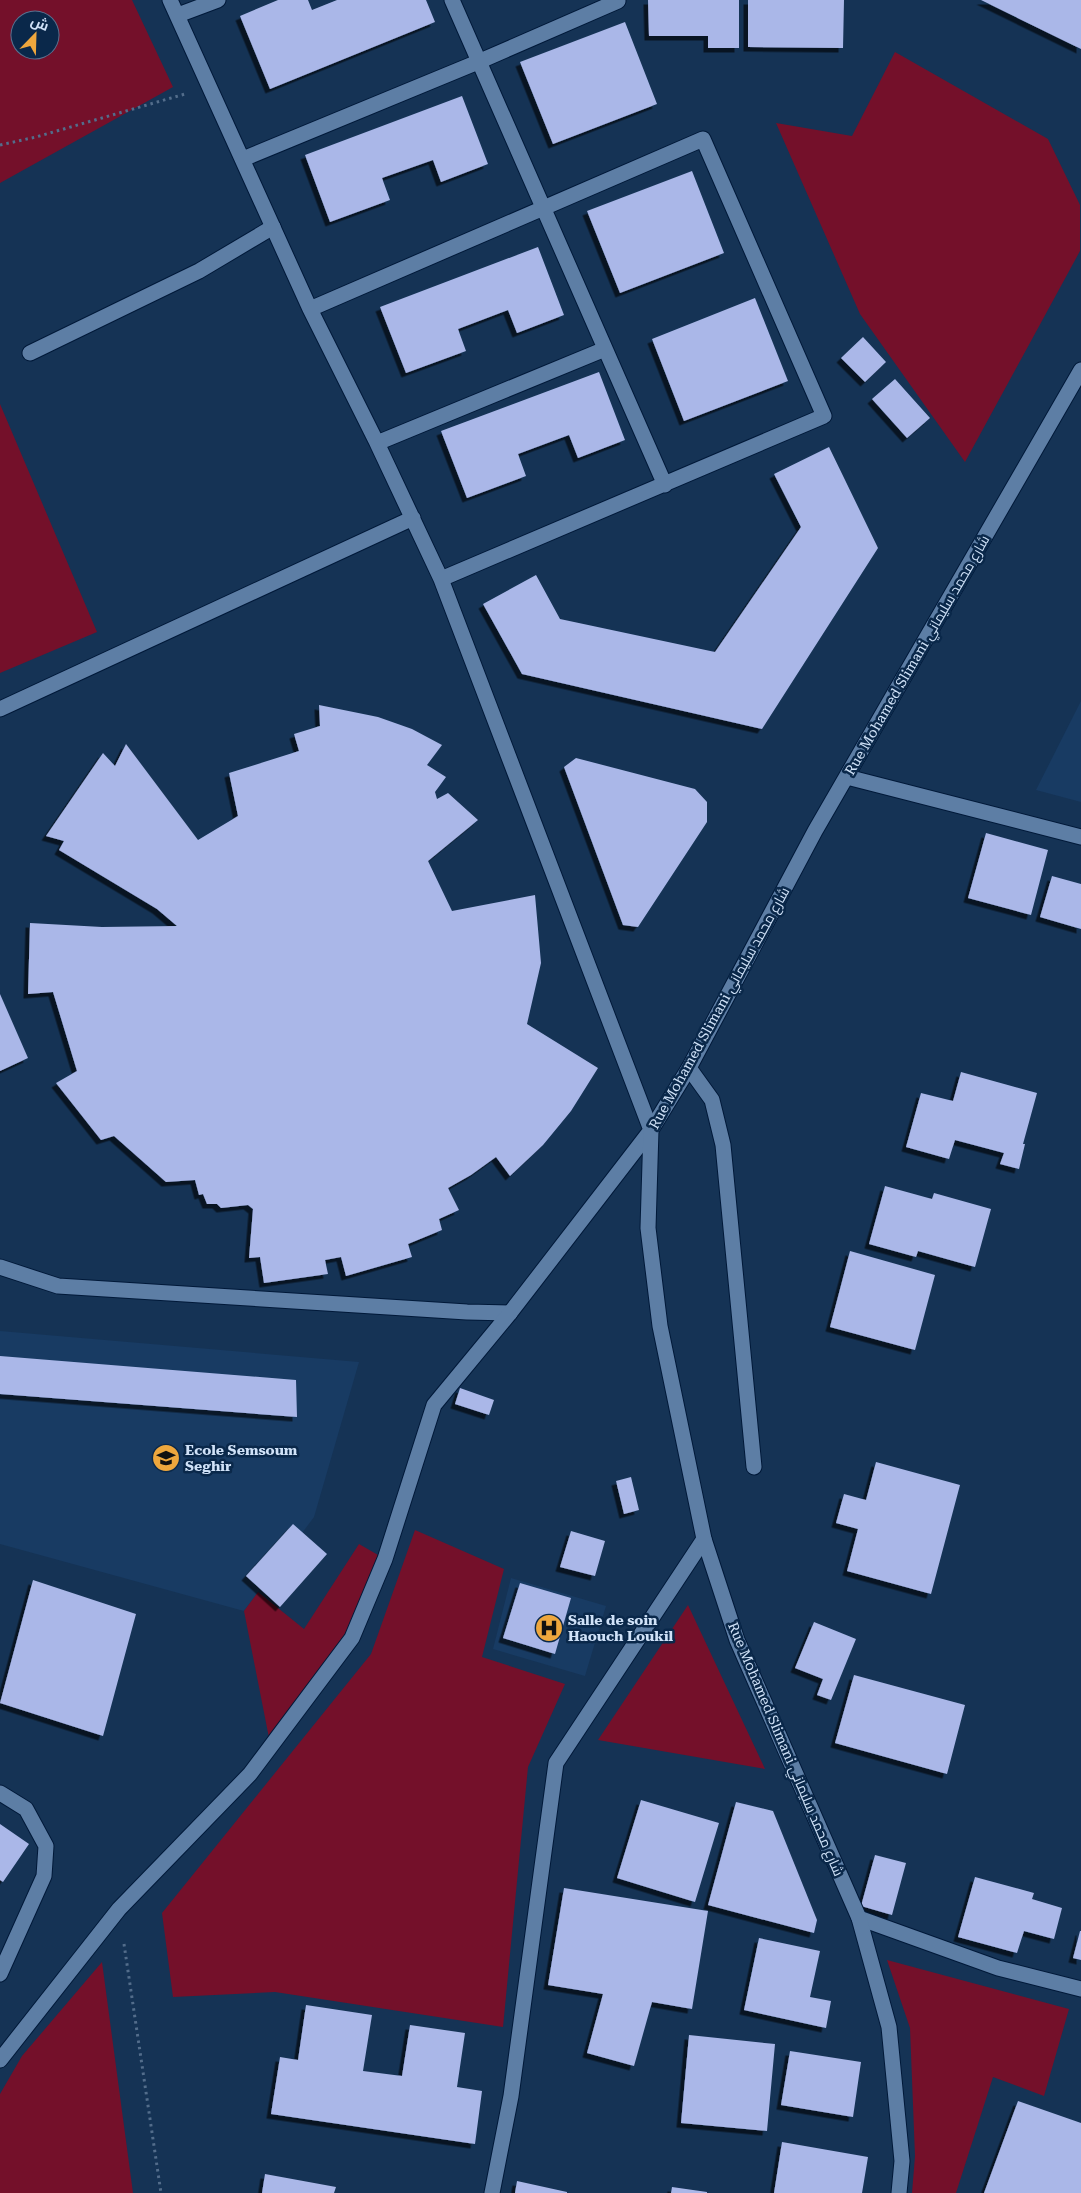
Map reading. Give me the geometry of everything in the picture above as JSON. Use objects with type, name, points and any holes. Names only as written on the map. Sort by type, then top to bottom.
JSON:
[{"type":"street","points":[[0,2060],[119,1909],[250,1774],[352,1638],[385,1559],[434,1405],[510,1313],[650,1130],[441,580],[377,443],[310,309],[170,0]]},
{"type":"street","points":[[178,16],[218,0]]},
{"type":"street","points":[[452,0],[665,485]]},
{"type":"street","points":[[243,159],[478,62],[618,1]]},
{"type":"street","points":[[310,309],[702,139],[824,416],[441,580]]},
{"type":"street","points":[[30,353],[199,271],[273,227]]},
{"type":"street","points":[[377,443],[605,349]]},
{"type":"street","name":"Rue Mohamed Slimani شارع محمد سليماني","points":[[899,2193],[902,2161],[889,2027],[859,1918],[737,1640],[704,1539],[660,1326],[648,1228],[650,1130],[689,1068],[847,777],[1081,370]]},
{"type":"street","points":[[0,709],[413,518]]},
{"type":"street","points":[[847,777],[1081,837]]},
{"type":"street","points":[[689,1068],[712,1100],[723,1145],[754,1468]]},
{"type":"street","points":[[0,1267],[58,1286],[467,1312],[510,1313]]},
{"type":"street","points":[[492,2193],[511,2096],[556,1763],[704,1539]]},
{"type":"street","points":[[0,1792],[26,1810],[46,1846],[44,1876],[4,1953],[0,1974]]},
{"type":"street","points":[[859,1918],[998,1968],[1081,1989]]},
{"type":"path","points":[[0,145],[36,137],[209,87]]},
{"type":"path","points":[[119,1909],[161,2193]]},
{"type":"shaded area","points":[[0,0],[132,0],[173,87],[0,183]]},
{"type":"shaded area","points":[[895,52],[1048,139],[1080,205],[1080,251],[965,462],[860,314],[776,123],[852,136]]},
{"type":"shaded area","points":[[0,404],[97,632],[0,673]]},
{"type":"shaded area","points":[[1081,701],[1081,802],[1036,790]]},
{"type":"shaded area","name":"Ecole Semsoum Seghir","points":[[0,1331],[359,1362],[314,1517],[244,1611],[0,1544]]},
{"type":"shaded area","points":[[415,1530],[504,1569],[482,1657],[565,1684],[528,1767],[503,2027],[275,1992],[173,1997],[162,1913],[371,1654]]},
{"type":"shaded area","points":[[359,1544],[385,1559],[352,1638],[271,1748],[244,1611],[258,1592],[304,1629]]},
{"type":"shaded area","name":"Salle de soin Haouch Loukil","points":[[511,1578],[606,1606],[585,1676],[493,1649]]},
{"type":"shaded area","points":[[688,1605],[765,1769],[598,1740]]},
{"type":"shaded area","points":[[887,1960],[1069,2009],[1044,2096],[993,2077],[956,2193],[912,2193],[915,2156],[910,2028]]},
{"type":"shaded area","points":[[102,1962],[133,2193],[0,2193],[0,2094],[22,2056]]},
{"type":"building","points":[[278,0],[308,0],[312,10],[337,0],[426,0],[435,22],[270,89],[240,16]]},
{"type":"building","points":[[648,0],[739,0],[739,48],[708,48],[708,36],[649,36]]},
{"type":"building","points":[[748,0],[844,0],[843,48],[748,47]]},
{"type":"building","points":[[981,0],[1081,0],[1081,49]]},
{"type":"building","points":[[625,22],[657,104],[553,144],[520,62]]},
{"type":"building","points":[[462,96],[488,164],[441,182],[433,160],[382,178],[390,200],[330,222],[305,155]]},
{"type":"building","points":[[692,171],[724,253],[620,293],[587,211]]},
{"type":"building","points":[[538,247],[564,315],[517,333],[508,310],[458,329],[466,351],[406,373],[380,307]]},
{"type":"building","points":[[755,298],[788,381],[684,421],[652,339]]},
{"type":"building","points":[[863,337],[886,362],[865,382],[841,358]]},
{"type":"building","points":[[599,372],[625,440],[578,458],[569,435],[518,454],[526,476],[467,498],[441,431]]},
{"type":"building","points":[[895,379],[930,418],[907,438],[872,399]]},
{"type":"building","points":[[829,447],[878,548],[762,729],[522,674],[483,604],[536,575],[560,619],[715,652],[801,527],[774,474]]},
{"type":"building","points":[[319,705],[378,717],[412,729],[442,745],[427,765],[446,777],[435,792],[437,799],[448,793],[478,820],[428,861],[452,911],[535,895],[541,963],[527,1024],[598,1068],[571,1111],[543,1145],[510,1176],[496,1157],[471,1175],[448,1188],[459,1210],[439,1219],[442,1230],[408,1244],[412,1257],[346,1276],[341,1257],[325,1260],[328,1274],[264,1283],[260,1257],[249,1258],[253,1209],[248,1205],[221,1208],[217,1204],[207,1204],[203,1194],[199,1195],[195,1180],[166,1182],[114,1136],[101,1140],[56,1083],[77,1071],[53,992],[28,994],[30,923],[102,927],[177,926],[157,909],[59,850],[64,841],[46,836],[103,753],[115,766],[126,744],[198,840],[238,816],[229,773],[299,751],[294,734],[320,726]]},
{"type":"building","points":[[576,758],[695,789],[707,802],[707,822],[638,927],[623,925],[564,767]]},
{"type":"building","points":[[986,833],[1048,850],[1031,915],[968,898]]},
{"type":"building","points":[[1052,876],[1081,884],[1081,929],[1040,917]]},
{"type":"building","points":[[0,994],[28,1058],[0,1071]]},
{"type":"building","points":[[961,1072],[1037,1093],[1023,1144],[1025,1144],[1019,1169],[1000,1164],[1004,1153],[955,1140],[949,1159],[906,1147],[921,1093],[953,1101]]},
{"type":"building","points":[[885,1186],[932,1199],[934,1193],[991,1209],[975,1267],[918,1251],[916,1257],[869,1244]]},
{"type":"building","points":[[850,1251],[935,1275],[915,1350],[830,1327]]},
{"type":"building","points":[[0,1356],[296,1380],[297,1417],[0,1394]]},
{"type":"building","points":[[460,1388],[494,1400],[489,1415],[455,1404]]},
{"type":"building","points":[[876,1462],[960,1485],[931,1594],[847,1571],[858,1529],[836,1523],[844,1494],[866,1500]]},
{"type":"building","points":[[631,1477],[639,1510],[624,1514],[616,1481]]},
{"type":"building","points":[[293,1524],[327,1554],[280,1607],[246,1576]]},
{"type":"building","points":[[571,1531],[605,1541],[595,1576],[560,1567]]},
{"type":"building","points":[[33,1580],[136,1614],[103,1736],[0,1703]]},
{"type":"building","points":[[520,1583],[571,1598],[555,1654],[503,1638]]},
{"type":"building","points":[[814,1622],[856,1639],[831,1700],[817,1695],[823,1679],[795,1668]]},
{"type":"building","points":[[854,1675],[965,1705],[947,1774],[835,1743]]},
{"type":"building","points":[[641,1800],[719,1823],[695,1902],[617,1878]]},
{"type":"building","points":[[736,1802],[773,1811],[817,1920],[814,1933],[708,1905]]},
{"type":"building","points":[[0,1824],[29,1844],[3,1882],[0,1880]]},
{"type":"building","points":[[875,1855],[906,1863],[892,1915],[861,1906]]},
{"type":"building","points":[[975,1877],[1034,1893],[1032,1899],[1062,1908],[1054,1939],[1024,1931],[1017,1953],[958,1937]]},
{"type":"building","points":[[564,1888],[708,1911],[692,2009],[652,2002],[634,2066],[587,2053],[603,1994],[548,1985]]},
{"type":"building","points":[[1081,1931],[1081,1960],[1073,1958]]},
{"type":"building","points":[[759,1938],[820,1951],[810,1997],[831,2001],[826,2028],[744,2010]]},
{"type":"building","points":[[306,2005],[372,2015],[363,2071],[402,2076],[410,2025],[465,2033],[457,2087],[482,2091],[475,2144],[271,2114],[280,2057],[298,2060]]},
{"type":"building","points":[[689,2035],[775,2044],[767,2131],[681,2123]]},
{"type":"building","points":[[790,2051],[861,2062],[853,2117],[781,2105]]},
{"type":"building","points":[[1018,2101],[1081,2123],[1081,2193],[984,2193]]},
{"type":"building","points":[[782,2142],[868,2157],[862,2193],[774,2193]]},
{"type":"building","points":[[265,2174],[336,2187],[334,2193],[262,2193]]},
{"type":"building","points":[[517,2181],[567,2192],[567,2193],[515,2193]]},
{"type":"building","points":[[672,2187],[707,2192],[707,2193],[671,2193]]},
{"type":"place","name":"Ecole Semsoum Seghir","points":[[166,1458]]},
{"type":"place","name":"Salle de soin Haouch Loukil","points":[[549,1628]]}]
